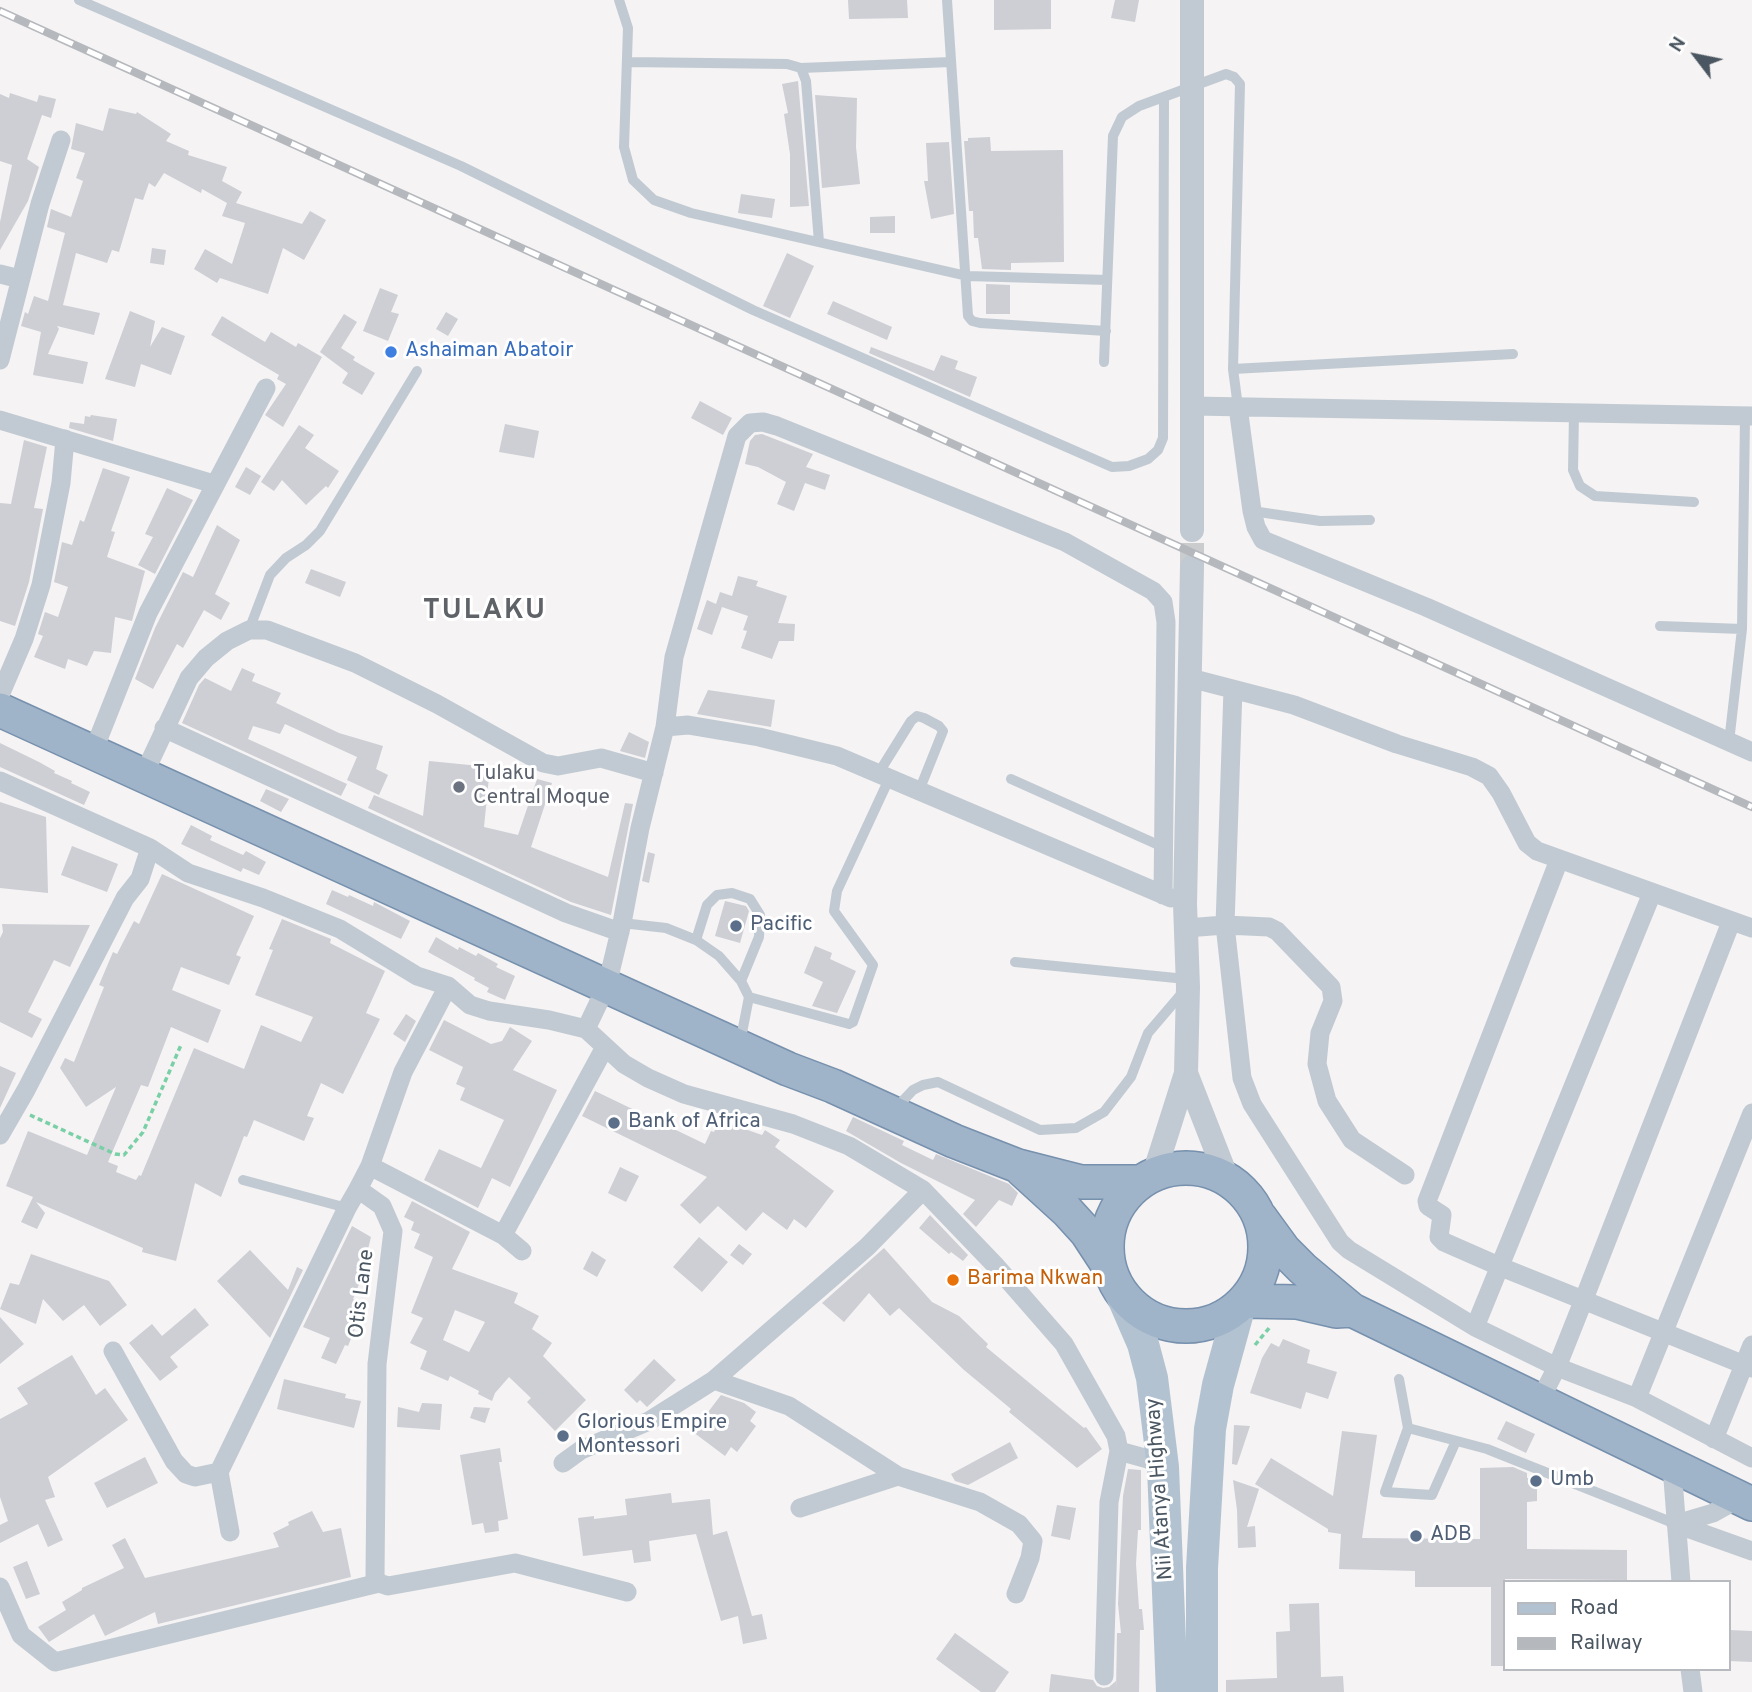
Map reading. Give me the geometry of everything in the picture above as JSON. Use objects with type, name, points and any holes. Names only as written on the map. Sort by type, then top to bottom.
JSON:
[{"type":"highway","points":[[0,710],[891,1114],[1018,1166],[1081,1182],[1146,1178],[1172,1168],[1191,1167],[1209,1170],[1227,1178],[1241,1188],[1284,1250],[1352,1310],[1746,1501]]},
{"type":"highway","points":[[1018,1166],[1087,1233],[1138,1311],[1163,1323],[1190,1327],[1217,1320],[1242,1303],[1257,1283],[1264,1262],[1265,1239],[1260,1217]]},
{"type":"highway","points":[[1114,1278],[1106,1247],[1108,1228],[1125,1195],[1146,1178]]},
{"type":"highway","points":[[1242,1303],[1297,1302],[1336,1311],[1352,1310]]},
{"type":"main road","name":"Nii Atanya Highway","points":[[1114,1278],[1143,1344],[1152,1378],[1163,1467],[1172,1692]]},
{"type":"main road","points":[[1202,1692],[1202,1568],[1210,1429],[1222,1367],[1242,1303]]},
{"type":"street","points":[[1192,0],[1192,530]]},
{"type":"street","points":[[0,360],[40,204],[61,140]]},
{"type":"street","points":[[0,274],[20,279]]},
{"type":"street","points":[[93,752],[148,613],[266,388]]},
{"type":"street","points":[[1192,406],[1749,416]]},
{"type":"street","points":[[1238,407],[1252,511],[1263,540],[1426,607],[1752,752]]},
{"type":"street","points":[[0,420],[214,484]]},
{"type":"street","points":[[586,1029],[607,985],[640,828],[665,727],[674,656],[737,436],[750,423],[763,422],[1065,542],[1153,591],[1163,602],[1166,622],[1163,847],[1178,909],[1188,983],[1186,1073],[1146,1178]]},
{"type":"street","points":[[0,695],[24,639],[41,585],[61,483],[65,439]]},
{"type":"street","points":[[1178,909],[1190,678],[1192,567]]},
{"type":"street","points":[[144,774],[189,678],[206,658],[227,641],[249,630],[267,630],[355,663],[438,704],[543,763],[558,766],[601,758],[654,773]]},
{"type":"street","points":[[1190,678],[1294,705],[1397,744],[1472,767],[1489,776],[1502,793],[1527,843],[1538,851],[1752,928]]},
{"type":"street","points":[[1233,689],[1225,925],[1242,1078],[1252,1104],[1340,1242],[1475,1327],[1557,1367],[1637,1398],[1752,1458]]},
{"type":"street","points":[[665,727],[688,725],[759,737],[836,757],[919,791],[1178,909],[1225,925],[1269,927],[1277,931],[1331,987],[1333,1001],[1320,1033],[1317,1064],[1327,1101],[1352,1140],[1405,1175]]},
{"type":"street","points":[[164,728],[553,907],[621,928]]},
{"type":"street","points":[[0,781],[150,849],[188,873],[263,898],[340,929],[417,976],[448,986],[470,1005],[586,1029],[605,1048],[648,1078],[684,1094],[804,1128],[849,1146],[923,1190],[995,1265],[1064,1344],[1116,1436],[1119,1451],[1109,1502],[1104,1676]]},
{"type":"street","points":[[0,1135],[125,898],[139,878],[150,849]]},
{"type":"street","points":[[1559,860],[1427,1201],[1429,1206],[1442,1215],[1439,1237],[1501,1267],[1748,1367]]},
{"type":"street","points":[[1475,1327],[1652,894]]},
{"type":"street","points":[[1539,1402],[1557,1367],[1731,922]]},
{"type":"street","points":[[230,1532],[219,1472],[346,1208],[370,1166],[403,1072],[448,986]]},
{"type":"street","points":[[503,1235],[605,1048]]},
{"type":"street","points":[[1186,1073],[1227,1178]]},
{"type":"street","points":[[1637,1398],[1752,1113]]},
{"type":"street","points":[[370,1166],[503,1235],[522,1251]]},
{"type":"street","name":"Otis Lane","points":[[358,1189],[382,1206],[393,1231],[377,1364],[374,1558],[375,1577],[379,1583]]},
{"type":"street","points":[[563,1463],[581,1450],[649,1421],[714,1380],[867,1247],[923,1190]]},
{"type":"street","points":[[1714,1439],[1748,1367],[1752,1345]]},
{"type":"street","points":[[113,1352],[174,1461],[186,1474],[195,1477],[219,1472]]},
{"type":"street","points":[[714,1380],[789,1406],[898,1476],[980,1502],[1019,1524],[1033,1541],[1030,1558],[1016,1594]]},
{"type":"street","points":[[1119,1451],[1149,1459],[1163,1467]]},
{"type":"street","points":[[1672,1467],[1681,1580]]},
{"type":"street","points":[[800,1508],[898,1476]]},
{"type":"street","points":[[1676,1524],[1746,1501]]},
{"type":"street","points":[[1676,1524],[1752,1550]]},
{"type":"street","points":[[0,1587],[21,1636],[55,1662],[379,1583],[388,1586],[514,1563],[627,1592]]},
{"type":"street","points":[[1690,1671],[1693,1692]]},
{"type":"lane","points":[[79,0],[461,166],[753,310],[1112,467],[1129,466],[1147,459],[1158,450],[1163,438],[1164,98]]},
{"type":"lane","points":[[620,0],[628,29],[624,147],[633,180],[654,200],[691,213],[967,276],[1108,280]]},
{"type":"lane","points":[[947,0],[968,316],[972,321],[980,323],[1106,331]]},
{"type":"lane","points":[[628,62],[787,64],[801,68],[951,62]]},
{"type":"lane","points":[[801,68],[806,80],[819,242]]},
{"type":"lane","points":[[1104,362],[1113,136],[1122,117],[1139,106],[1226,74],[1234,77],[1240,84],[1233,369],[1238,407]]},
{"type":"lane","points":[[1233,369],[1513,354]]},
{"type":"lane","points":[[249,630],[270,575],[286,558],[306,545],[320,531],[417,371]]},
{"type":"lane","points":[[1574,413],[1573,470],[1580,486],[1595,496],[1693,502]]},
{"type":"lane","points":[[1729,742],[1742,629],[1749,416]]},
{"type":"lane","points":[[1252,511],[1320,521],[1370,520]]},
{"type":"lane","points":[[1660,626],[1742,629]]},
{"type":"lane","points":[[749,997],[849,1024],[853,1022],[873,965],[834,911],[837,891],[884,777],[911,721],[917,716],[939,726],[943,731],[919,791]]},
{"type":"lane","points":[[1011,779],[1163,847]]},
{"type":"lane","points":[[696,940],[707,905],[717,895],[732,893],[750,899],[760,915],[759,937],[741,981]]},
{"type":"lane","points":[[621,928],[666,928],[696,940],[719,956],[741,981],[749,997],[740,1046]]},
{"type":"lane","points":[[1016,962],[1188,983]]},
{"type":"lane","points":[[891,1114],[913,1090],[937,1082],[1040,1130],[1076,1128],[1104,1112],[1131,1077],[1148,1033],[1188,983]]},
{"type":"lane","points":[[243,1180],[346,1208]]},
{"type":"lane","points":[[1399,1379],[1408,1428],[1385,1492],[1433,1495],[1456,1441]]},
{"type":"lane","points":[[1408,1428],[1487,1449],[1676,1524]]},
{"type":"path","points":[[16,1109],[114,1154],[124,1155],[143,1132],[181,1045]]},
{"type":"building","points":[[848,0],[907,0],[908,18],[849,19]]},
{"type":"building","points":[[994,0],[1051,0],[1051,29],[994,30]]},
{"type":"building","points":[[1115,0],[1139,0],[1135,22],[1111,18]]},
{"type":"building","points":[[798,81],[809,206],[790,207],[790,154],[784,114],[788,113],[782,84]]},
{"type":"building","points":[[10,93],[37,102],[39,95],[56,99],[51,118],[42,115],[27,159],[39,167],[28,201],[0,250],[0,222],[12,165],[0,161],[0,94],[9,98]]},
{"type":"building","points":[[815,95],[857,98],[856,147],[860,184],[822,188]]},
{"type":"building","points":[[109,108],[136,114],[137,112],[171,134],[166,141],[189,151],[188,155],[227,167],[222,181],[242,192],[236,203],[302,224],[310,211],[326,220],[304,260],[283,248],[268,294],[220,278],[217,283],[194,269],[205,249],[232,264],[245,223],[222,216],[227,203],[202,189],[201,193],[164,173],[155,187],[149,183],[143,200],[135,198],[119,252],[112,250],[107,263],[76,253],[63,305],[100,313],[94,335],[57,326],[59,329],[48,354],[88,362],[83,384],[33,375],[41,332],[21,326],[34,296],[48,301],[65,233],[47,227],[51,209],[71,217],[83,181],[76,178],[85,153],[71,149],[76,123],[103,131]]},
{"type":"building","points":[[990,137],[991,151],[1063,150],[1064,262],[1011,263],[1011,270],[982,269],[978,238],[974,238],[973,211],[969,211],[964,141],[968,141],[968,138]]},
{"type":"building","points":[[949,142],[954,214],[931,219],[924,181],[928,181],[926,143]]},
{"type":"building","points":[[741,194],[775,199],[772,218],[738,213]]},
{"type":"building","points":[[895,216],[895,233],[870,233],[870,217]]},
{"type":"building","points":[[152,248],[166,250],[164,265],[150,263]]},
{"type":"building","points":[[787,253],[814,266],[790,318],[763,306]]},
{"type":"building","points":[[986,284],[1010,285],[1010,314],[986,314]]},
{"type":"building","points":[[380,288],[398,295],[391,312],[399,314],[388,341],[363,331]]},
{"type":"building","points":[[833,301],[892,327],[887,340],[827,314]]},
{"type":"building","points":[[130,311],[155,321],[150,347],[162,327],[185,336],[171,375],[141,364],[135,387],[105,379]]},
{"type":"building","points":[[446,312],[458,319],[448,336],[436,329]]},
{"type":"building","points":[[344,314],[357,322],[341,348],[355,357],[353,360],[375,373],[362,395],[342,383],[348,373],[320,352]]},
{"type":"building","points":[[222,316],[265,342],[271,332],[296,347],[298,343],[322,357],[283,427],[265,415],[286,384],[277,379],[279,375],[211,335]]},
{"type":"building","points":[[871,347],[934,371],[941,355],[958,361],[955,369],[977,377],[970,397],[869,353]]},
{"type":"building","points":[[700,401],[732,418],[723,435],[691,418]]},
{"type":"building","points":[[85,416],[117,419],[113,441],[69,428],[70,422],[84,424]]},
{"type":"building","points":[[505,424],[539,431],[534,458],[499,452]]},
{"type":"building","points":[[299,425],[314,435],[305,448],[339,471],[328,488],[326,486],[306,505],[282,480],[274,491],[261,482]]},
{"type":"building","points":[[762,434],[813,454],[806,467],[830,475],[825,490],[805,483],[794,511],[777,504],[786,482],[758,467],[745,464],[750,441],[755,435]]},
{"type":"building","points":[[24,440],[47,447],[34,508],[43,509],[29,582],[15,626],[0,621],[0,503],[11,504]]},
{"type":"building","points":[[246,467],[261,476],[250,495],[235,487]]},
{"type":"building","points":[[103,468],[130,477],[111,531],[115,532],[107,557],[145,571],[132,621],[115,617],[111,653],[94,651],[87,666],[68,659],[65,669],[34,657],[43,636],[38,634],[45,612],[58,617],[68,587],[54,582],[62,542],[72,545],[80,520],[84,522]]},
{"type":"building","points":[[167,488],[193,500],[155,574],[138,565],[153,537],[145,534]]},
{"type":"building","points":[[217,525],[240,540],[215,594],[230,603],[221,620],[204,610],[183,648],[177,644],[153,689],[135,679],[155,628],[183,572],[193,577]]},
{"type":"building","points":[[311,569],[346,582],[340,597],[305,583]]},
{"type":"building","points":[[738,576],[758,581],[756,586],[787,596],[778,623],[795,624],[794,641],[779,641],[772,659],[741,648],[747,631],[743,630],[748,616],[722,607],[712,635],[697,629],[707,600],[716,604],[720,592],[732,596]]},
{"type":"building","points":[[242,668],[255,674],[252,681],[281,693],[276,703],[339,733],[383,746],[376,769],[388,775],[379,795],[347,780],[357,757],[285,724],[280,734],[253,726],[248,739],[347,784],[341,796],[182,723],[199,685],[205,678],[231,691]]},
{"type":"building","points":[[708,690],[775,700],[771,727],[697,714]]},
{"type":"building","points":[[629,732],[649,742],[645,758],[620,751]]},
{"type":"building","points":[[0,743],[90,792],[84,805],[0,767]]},
{"type":"building","points":[[429,761],[490,767],[484,827],[518,835],[537,779],[552,783],[531,847],[608,877],[625,803],[633,804],[611,915],[571,902],[368,808],[374,795],[423,816]]},
{"type":"building","points":[[266,789],[289,799],[281,812],[260,801]]},
{"type":"building","points":[[0,802],[46,817],[48,893],[0,888]]},
{"type":"building","points":[[191,825],[212,836],[210,840],[243,855],[246,851],[266,862],[259,875],[243,868],[241,872],[181,844]]},
{"type":"building","points":[[72,846],[118,864],[107,892],[61,875]]},
{"type":"building","points":[[648,852],[655,854],[649,883],[642,881]]},
{"type":"building","points":[[162,874],[254,916],[236,955],[241,957],[229,985],[181,967],[172,990],[221,1010],[208,1043],[171,1027],[148,1087],[141,1085],[108,1162],[118,1166],[116,1172],[136,1180],[141,1176],[194,1048],[244,1069],[261,1025],[301,1042],[313,1017],[255,995],[273,950],[269,949],[282,919],[331,939],[330,943],[385,971],[366,1013],[380,1019],[343,1094],[321,1083],[307,1116],[314,1118],[304,1141],[254,1120],[247,1137],[244,1136],[221,1197],[195,1183],[176,1261],[142,1252],[143,1248],[36,1202],[45,1213],[37,1229],[21,1222],[33,1197],[6,1186],[28,1131],[87,1155],[116,1087],[86,1107],[60,1068],[65,1058],[74,1062],[104,987],[99,985],[113,952],[117,954],[134,921],[139,924]]},
{"type":"building","points":[[332,890],[373,906],[374,902],[410,921],[401,939],[326,904]]},
{"type":"building","points":[[725,901],[746,906],[749,911],[740,943],[715,936]]},
{"type":"building","points":[[2,924],[90,925],[70,967],[54,960],[28,1012],[42,1019],[32,1038],[0,1022]]},
{"type":"building","points":[[436,937],[458,950],[459,947],[476,956],[478,953],[498,964],[496,967],[515,976],[505,1000],[487,992],[489,988],[474,980],[475,978],[428,952]]},
{"type":"building","points":[[815,946],[832,953],[830,959],[856,971],[837,1013],[812,1006],[823,982],[804,973]]},
{"type":"building","points":[[406,1014],[416,1021],[405,1042],[393,1034]]},
{"type":"building","points":[[444,1020],[491,1044],[502,1041],[510,1027],[532,1041],[513,1070],[557,1090],[510,1187],[492,1178],[478,1208],[424,1180],[439,1149],[481,1168],[504,1120],[460,1100],[465,1088],[456,1084],[463,1067],[429,1050]]},
{"type":"building","points":[[0,1066],[16,1073],[0,1108]]},
{"type":"building","points":[[595,1091],[705,1144],[719,1120],[762,1135],[765,1130],[780,1140],[775,1147],[834,1191],[806,1228],[794,1219],[787,1230],[763,1212],[746,1231],[718,1206],[700,1224],[680,1205],[707,1177],[582,1116]]},
{"type":"building","points":[[853,1117],[904,1141],[902,1145],[933,1160],[936,1154],[1009,1184],[1018,1193],[1012,1206],[999,1200],[976,1227],[963,1214],[975,1200],[901,1163],[846,1131]]},
{"type":"building","points":[[620,1167],[639,1176],[626,1202],[608,1193]]},
{"type":"building","points":[[412,1201],[470,1232],[452,1269],[518,1293],[514,1303],[539,1316],[532,1329],[552,1343],[543,1356],[586,1400],[555,1431],[527,1402],[531,1398],[509,1377],[495,1393],[492,1401],[450,1376],[448,1381],[420,1369],[427,1351],[410,1343],[423,1318],[411,1313],[433,1257],[414,1248],[420,1234],[411,1230],[414,1222],[404,1217]],"holes":[[[455,1310],[485,1322],[469,1352],[443,1340]]]},
{"type":"building","points":[[930,1215],[968,1255],[963,1261],[951,1252],[949,1254],[919,1228]]},
{"type":"building","points":[[352,1226],[371,1237],[353,1299],[365,1304],[348,1346],[345,1345],[336,1364],[321,1358],[330,1338],[303,1327]]},
{"type":"building","points":[[699,1237],[728,1262],[702,1292],[673,1267]]},
{"type":"building","points":[[739,1244],[752,1254],[743,1265],[730,1255]]},
{"type":"building","points":[[884,1248],[932,1302],[959,1316],[988,1344],[986,1347],[1086,1427],[1102,1449],[1077,1468],[1009,1412],[1011,1409],[964,1370],[899,1308],[890,1316],[869,1293],[844,1322],[822,1303]]},
{"type":"building","points":[[250,1250],[288,1290],[297,1267],[303,1270],[270,1338],[217,1281]]},
{"type":"building","points":[[592,1251],[606,1260],[597,1277],[583,1269]]},
{"type":"building","points":[[31,1254],[109,1281],[127,1305],[100,1326],[84,1305],[63,1321],[43,1299],[36,1324],[0,1309],[10,1283],[19,1285]]},
{"type":"building","points":[[195,1308],[209,1325],[170,1357],[178,1367],[160,1381],[129,1343],[152,1324],[162,1336]]},
{"type":"building","points":[[0,1317],[24,1344],[0,1364]]},
{"type":"building","points":[[1283,1339],[1310,1350],[1307,1363],[1337,1372],[1328,1399],[1306,1392],[1301,1409],[1250,1393],[1262,1358],[1271,1343],[1279,1347]]},
{"type":"building","points":[[72,1355],[96,1395],[105,1388],[128,1420],[48,1477],[55,1497],[45,1500],[63,1540],[48,1547],[38,1524],[0,1543],[0,1525],[8,1521],[0,1497],[0,1419],[28,1404],[17,1388]]},
{"type":"building","points":[[654,1359],[676,1380],[647,1407],[640,1400],[637,1403],[624,1390]]},
{"type":"building","points":[[284,1379],[346,1394],[345,1398],[361,1401],[354,1428],[277,1409]]},
{"type":"building","points":[[721,1395],[744,1403],[756,1412],[750,1421],[756,1426],[737,1452],[731,1447],[725,1456],[693,1432]]},
{"type":"building","points":[[422,1403],[442,1404],[440,1430],[397,1427],[398,1407],[419,1412]]},
{"type":"building","points":[[474,1407],[490,1408],[485,1423],[470,1418]]},
{"type":"building","points":[[1506,1421],[1535,1434],[1526,1453],[1497,1439]]},
{"type":"building","points":[[1234,1425],[1250,1426],[1237,1465],[1232,1464]]},
{"type":"building","points":[[1342,1431],[1377,1435],[1362,1538],[1480,1539],[1480,1468],[1513,1467],[1527,1473],[1527,1478],[1537,1478],[1537,1501],[1527,1502],[1527,1549],[1627,1550],[1627,1580],[1505,1579],[1504,1666],[1491,1666],[1491,1587],[1415,1587],[1415,1571],[1339,1569],[1341,1534],[1328,1532],[1328,1529],[1255,1484],[1271,1458],[1333,1496]]},
{"type":"building","points":[[1010,1442],[1018,1458],[968,1485],[955,1481],[951,1474]]},
{"type":"building","points":[[500,1448],[502,1462],[499,1462],[508,1519],[498,1521],[499,1531],[485,1533],[483,1523],[472,1525],[460,1455]]},
{"type":"building","points":[[145,1457],[158,1483],[107,1508],[94,1483]]},
{"type":"building","points":[[1128,1469],[1141,1470],[1141,1530],[1138,1530],[1136,1564],[1139,1609],[1142,1609],[1144,1630],[1140,1630],[1139,1692],[1116,1692],[1117,1633],[1121,1633],[1118,1604],[1123,1496]]},
{"type":"building","points":[[1233,1480],[1259,1489],[1247,1527],[1255,1526],[1256,1547],[1238,1548]]},
{"type":"building","points":[[671,1493],[672,1503],[710,1499],[713,1535],[727,1531],[752,1616],[762,1614],[767,1639],[743,1644],[738,1616],[721,1621],[696,1534],[649,1541],[651,1561],[634,1563],[632,1550],[583,1556],[578,1518],[627,1515],[625,1499]]},
{"type":"building","points":[[1057,1505],[1076,1508],[1070,1540],[1051,1536]]},
{"type":"building","points":[[312,1511],[323,1532],[341,1528],[351,1577],[158,1624],[155,1612],[105,1636],[94,1614],[49,1642],[38,1627],[66,1610],[62,1602],[82,1588],[124,1568],[112,1545],[125,1538],[145,1578],[279,1547],[273,1533],[289,1525],[288,1522]]},
{"type":"building","points":[[27,1561],[40,1594],[26,1599],[13,1567]]},
{"type":"building","points":[[1319,1603],[1321,1677],[1343,1676],[1344,1692],[1226,1692],[1226,1680],[1277,1678],[1276,1632],[1290,1631],[1289,1604]]},
{"type":"building","points":[[1731,1630],[1752,1631],[1752,1662],[1731,1661]]},
{"type":"building","points":[[955,1633],[1009,1672],[995,1692],[981,1692],[936,1659]]},
{"type":"building","points":[[1051,1674],[1093,1680],[1097,1686],[1103,1688],[1116,1681],[1116,1692],[1049,1692]]},
{"type":"tunnel","points":[[1192,530],[1192,567]]},
{"type":"railway","points":[[0,11],[1752,807]]},
{"type":"place","name":"Ashaiman Abatoir","points":[[391,352]]},
{"type":"place","name":"Tulaku Central Moque","points":[[459,787]]},
{"type":"place","name":"Pacific","points":[[736,926]]},
{"type":"place","name":"Bank of Africa","points":[[614,1123]]},
{"type":"place","name":"Barima Nkwan","points":[[953,1280]]},
{"type":"place","name":"Glorious Empire Montessori","points":[[563,1436]]},
{"type":"place","name":"Umb","points":[[1536,1481]]},
{"type":"place","name":"ADB","points":[[1416,1536]]},
{"type":"district","name":"TULAKU","points":[[485,612]]}]
